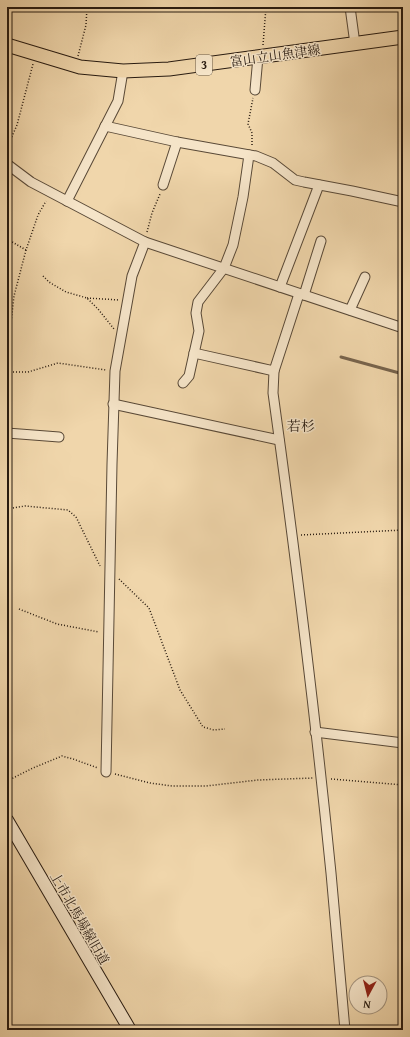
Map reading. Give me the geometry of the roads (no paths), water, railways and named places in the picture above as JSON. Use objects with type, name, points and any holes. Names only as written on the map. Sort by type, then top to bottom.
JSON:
[{"type":"main road","name":"富山立山魚津線","points":[[7,45],[76,65],[123,71],[169,69],[403,37]]},
{"type":"street","points":[[350,7],[355,44]]},
{"type":"street","points":[[255,90],[261,57]]},
{"type":"street","points":[[67,201],[118,101],[123,71]]},
{"type":"street","points":[[105,126],[177,142],[249,155],[272,163],[295,180],[403,202]]},
{"type":"street","points":[[163,185],[177,142]]},
{"type":"street","points":[[183,383],[189,376],[199,331],[196,313],[198,302],[224,268],[234,238],[243,197],[249,155]]},
{"type":"street","points":[[7,164],[31,182],[145,242],[403,328]]},
{"type":"street","points":[[280,287],[319,185]]},
{"type":"street","points":[[321,241],[274,371],[273,393],[293,536],[321,778],[345,1030]]},
{"type":"street","points":[[106,772],[113,404],[115,371],[132,276],[145,242]]},
{"type":"street","points":[[350,310],[365,277]]},
{"type":"street","points":[[194,353],[274,371]]},
{"type":"street","points":[[113,404],[280,440]]},
{"type":"street","points":[[7,433],[59,437]]},
{"type":"street","points":[[315,732],[403,743]]},
{"type":"street","name":"上市北馬場線旧道","points":[[7,820],[130,1030]]},
{"type":"waterway","points":[[341,357],[403,374]]},
{"type":"district","name":"若杉","points":[[301,426]]}]
